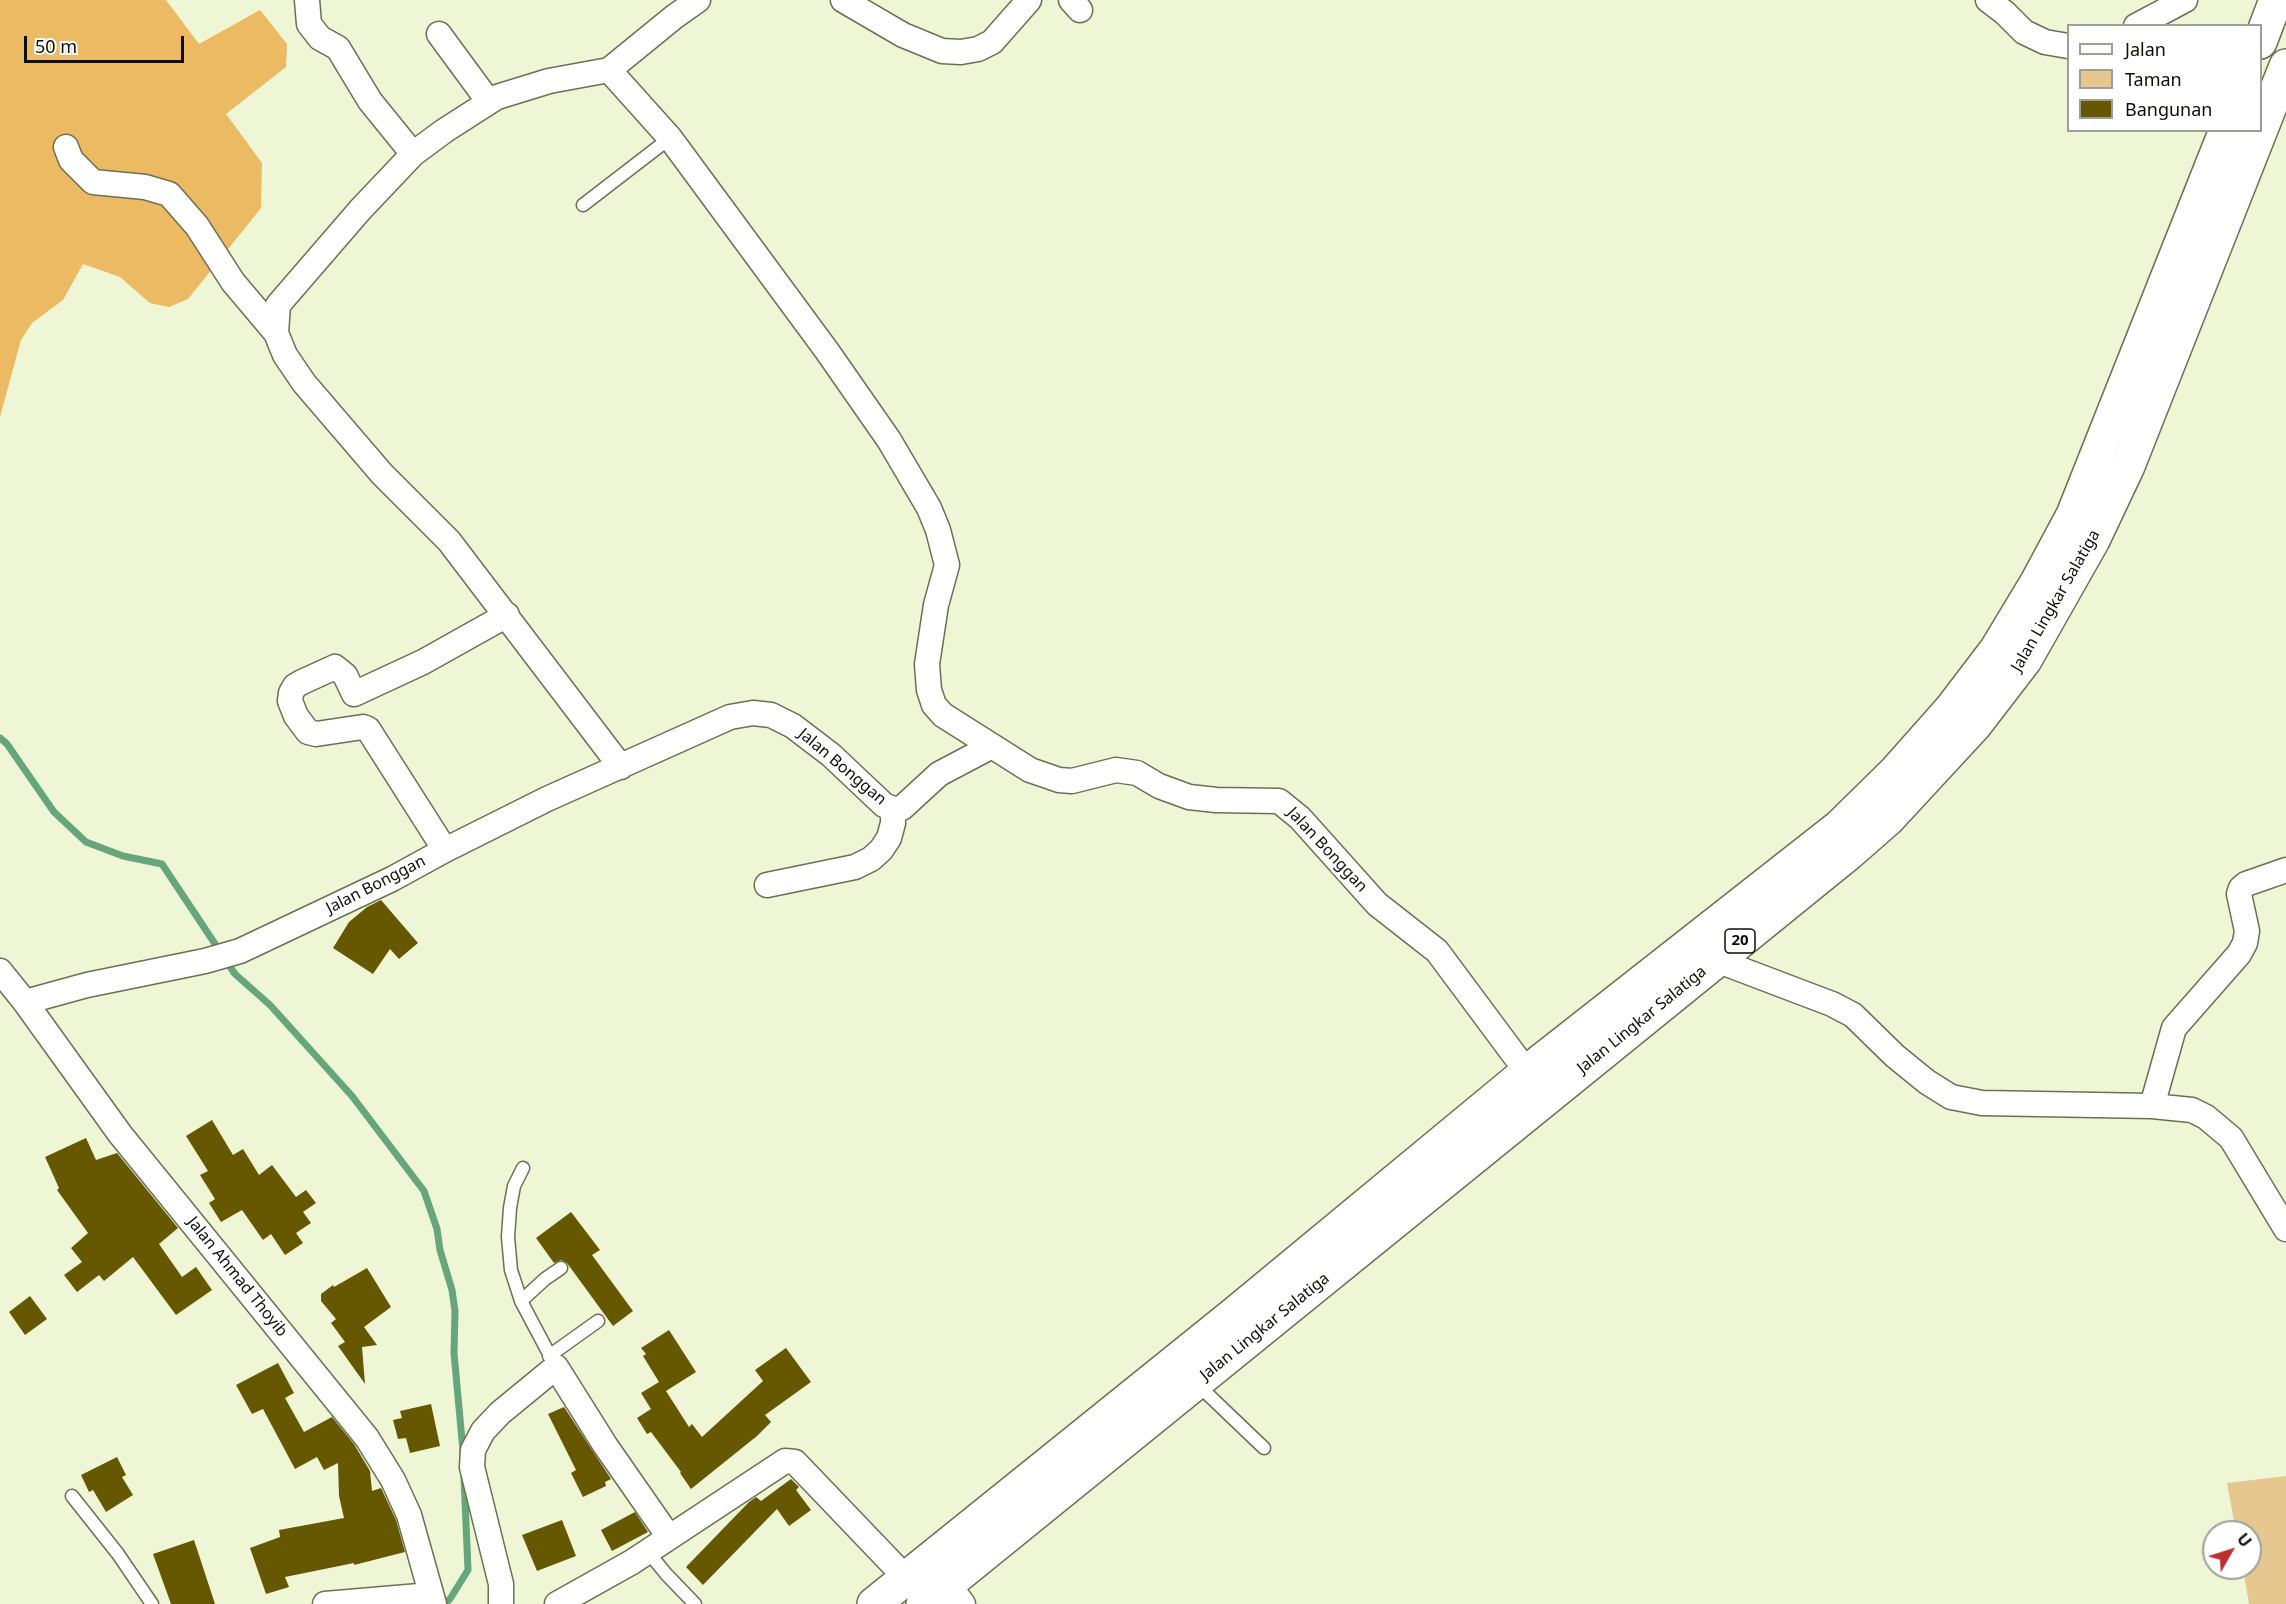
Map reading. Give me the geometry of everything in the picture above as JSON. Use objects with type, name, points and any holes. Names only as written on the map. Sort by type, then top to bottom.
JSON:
[{"type":"highway","points":[[2262,37],[2276,0]]},
{"type":"highway","name":"Jalan Lingkar Salatiga","points":[[935,1593],[1224,1322],[1527,1072],[1716,960],[1888,819],[1975,725],[2025,660],[2093,540],[2128,466],[2278,98],[2286,66]]},
{"type":"highway","name":"Jalan Lingkar Salatiga","points":[[874,1604],[935,1593],[1196,1383],[1839,827],[1896,771],[1943,718],[1996,650],[2037,582],[2073,515],[2225,132]]},
{"type":"street","points":[[308,0],[309,24],[321,38],[338,48],[370,101],[413,154]]},
{"type":"street","points":[[276,333],[278,306],[360,210],[413,154],[497,97],[549,81],[609,70],[698,0]]},
{"type":"street","points":[[843,0],[903,34],[942,51],[961,52],[978,49],[992,42],[1024,2]]},
{"type":"street","points":[[1988,0],[2024,32],[2045,42],[2067,46]]},
{"type":"street","points":[[2140,24],[2185,0]]},
{"type":"street","points":[[439,34],[489,102]]},
{"type":"street","points":[[609,70],[670,138],[871,413],[890,440],[929,508],[941,540],[947,566],[936,605],[927,664],[929,690],[934,705],[943,715],[992,746]]},
{"type":"street","points":[[66,147],[71,160],[93,182],[144,187],[169,194],[197,226],[233,282],[276,333],[285,355],[304,383],[382,474],[449,541],[621,767]]},
{"type":"street","points":[[354,694],[423,662],[507,615]]},
{"type":"street","points":[[368,729],[363,727],[316,734],[308,732],[296,716],[290,701],[291,693],[295,686],[335,667],[345,675],[368,729],[445,850]]},
{"type":"street","name":"Jalan Bonggan","points":[[25,1002],[87,985],[205,961],[240,951],[392,879],[547,799],[730,717],[753,713],[771,715],[812,739],[884,805],[893,809],[902,808],[939,774],[992,746],[1030,770],[1059,780],[1072,781],[1116,770],[1137,773],[1160,786],[1189,796],[1216,800],[1279,801],[1300,818],[1377,904],[1437,951],[1527,1072]]},
{"type":"street","points":[[767,885],[855,867],[871,859],[889,838],[893,823],[893,809]]},
{"type":"street","points":[[2152,1106],[2174,1028],[2239,954],[2245,943],[2247,932],[2239,894],[2241,888],[2246,884],[2286,870]]},
{"type":"street","points":[[1716,960],[1832,1004],[1852,1015],[1895,1056],[1927,1082],[1951,1097],[1982,1103],[2152,1106],[2192,1110],[2206,1117],[2230,1138],[2286,1229]]},
{"type":"street","name":"Jalan Ahmad Thoyib","points":[[0,971],[120,1134],[367,1438],[393,1480],[409,1515],[432,1599]]},
{"type":"street","points":[[501,1604],[501,1584],[472,1467],[473,1450],[483,1431],[552,1361],[604,1445],[669,1538]]},
{"type":"street","points":[[556,1604],[648,1552],[785,1461],[795,1462],[935,1593]]},
{"type":"street","points":[[325,1604],[432,1599]]},
{"type":"lane","points":[[583,205],[670,138]]},
{"type":"lane","points":[[523,1168],[514,1186],[507,1237],[511,1270],[521,1301],[552,1361],[598,1321]]},
{"type":"lane","points":[[521,1301],[561,1268]]},
{"type":"lane","points":[[1196,1383],[1264,1448]]},
{"type":"lane","points":[[72,1496],[118,1554],[152,1604]]},
{"type":"lane","points":[[648,1552],[695,1604]]},
{"type":"green space","points":[[2286,1476],[2286,1604],[2249,1604],[2245,1580],[2262,1580],[2262,1520],[2234,1520],[2227,1483]]},
{"type":"shaded area","points":[[0,0],[166,0],[199,44],[260,10],[287,44],[286,67],[226,114],[262,163],[261,208],[188,299],[169,307],[150,303],[120,277],[83,264],[63,300],[32,323],[21,340],[0,417]]},
{"type":"building","points":[[381,900],[418,943],[399,959],[390,949],[373,974],[333,948],[349,922],[367,907]]},
{"type":"building","points":[[212,1120],[233,1155],[243,1149],[259,1175],[272,1165],[296,1197],[306,1190],[316,1203],[303,1212],[311,1223],[296,1233],[303,1243],[285,1255],[271,1234],[263,1240],[242,1210],[221,1222],[209,1203],[215,1199],[200,1175],[208,1171],[186,1136]]},
{"type":"building","points":[[86,1138],[96,1160],[117,1153],[178,1228],[159,1244],[182,1277],[196,1267],[212,1290],[176,1315],[133,1257],[104,1281],[99,1275],[77,1292],[64,1275],[82,1262],[71,1248],[88,1233],[57,1190],[59,1188],[45,1157]]},
{"type":"building","points":[[571,1212],[600,1250],[592,1255],[633,1311],[613,1326],[567,1263],[561,1260],[554,1263],[536,1238]]},
{"type":"building","points":[[367,1268],[391,1307],[364,1327],[377,1345],[362,1347],[365,1384],[338,1346],[345,1342],[331,1323],[336,1319],[321,1301],[321,1294],[333,1285],[334,1287]]},
{"type":"building","points":[[30,1296],[47,1319],[25,1335],[9,1312]]},
{"type":"building","points":[[669,1330],[696,1372],[666,1391],[689,1427],[692,1424],[702,1437],[763,1381],[755,1370],[786,1348],[811,1382],[765,1415],[771,1422],[757,1436],[691,1489],[651,1432],[647,1434],[637,1418],[651,1409],[641,1393],[659,1382],[643,1356],[646,1354],[641,1348]]},
{"type":"building","points":[[278,1363],[294,1393],[285,1398],[304,1432],[332,1417],[354,1444],[370,1471],[372,1491],[381,1488],[396,1520],[405,1552],[354,1565],[354,1563],[285,1577],[289,1587],[266,1594],[250,1548],[280,1537],[279,1530],[344,1518],[339,1496],[338,1463],[324,1470],[317,1457],[295,1469],[263,1409],[252,1414],[236,1385]]},
{"type":"building","points":[[431,1404],[440,1446],[410,1453],[406,1438],[398,1439],[393,1420],[402,1418],[400,1411]]},
{"type":"building","points":[[564,1407],[611,1479],[605,1482],[606,1486],[583,1497],[571,1473],[576,1470],[548,1414]]},
{"type":"building","points":[[117,1457],[126,1475],[122,1477],[133,1495],[106,1512],[93,1490],[89,1492],[81,1475]]},
{"type":"building","points":[[791,1479],[799,1487],[796,1490],[811,1510],[789,1526],[777,1509],[703,1585],[686,1567],[749,1502],[756,1497],[761,1501]]},
{"type":"building","points":[[635,1512],[648,1532],[612,1551],[601,1530]]},
{"type":"building","points":[[562,1520],[576,1556],[537,1571],[522,1535]]},
{"type":"building","points":[[194,1540],[215,1604],[171,1604],[153,1554]]},
{"type":"waterway","points":[[0,738],[7,744],[54,812],[86,842],[123,856],[162,864],[235,974],[270,1005],[352,1096],[424,1191],[437,1229],[440,1250],[452,1290],[455,1311],[454,1353],[463,1451]]},
{"type":"waterway","points":[[444,1604],[450,1599],[468,1570],[464,1477]]}]
